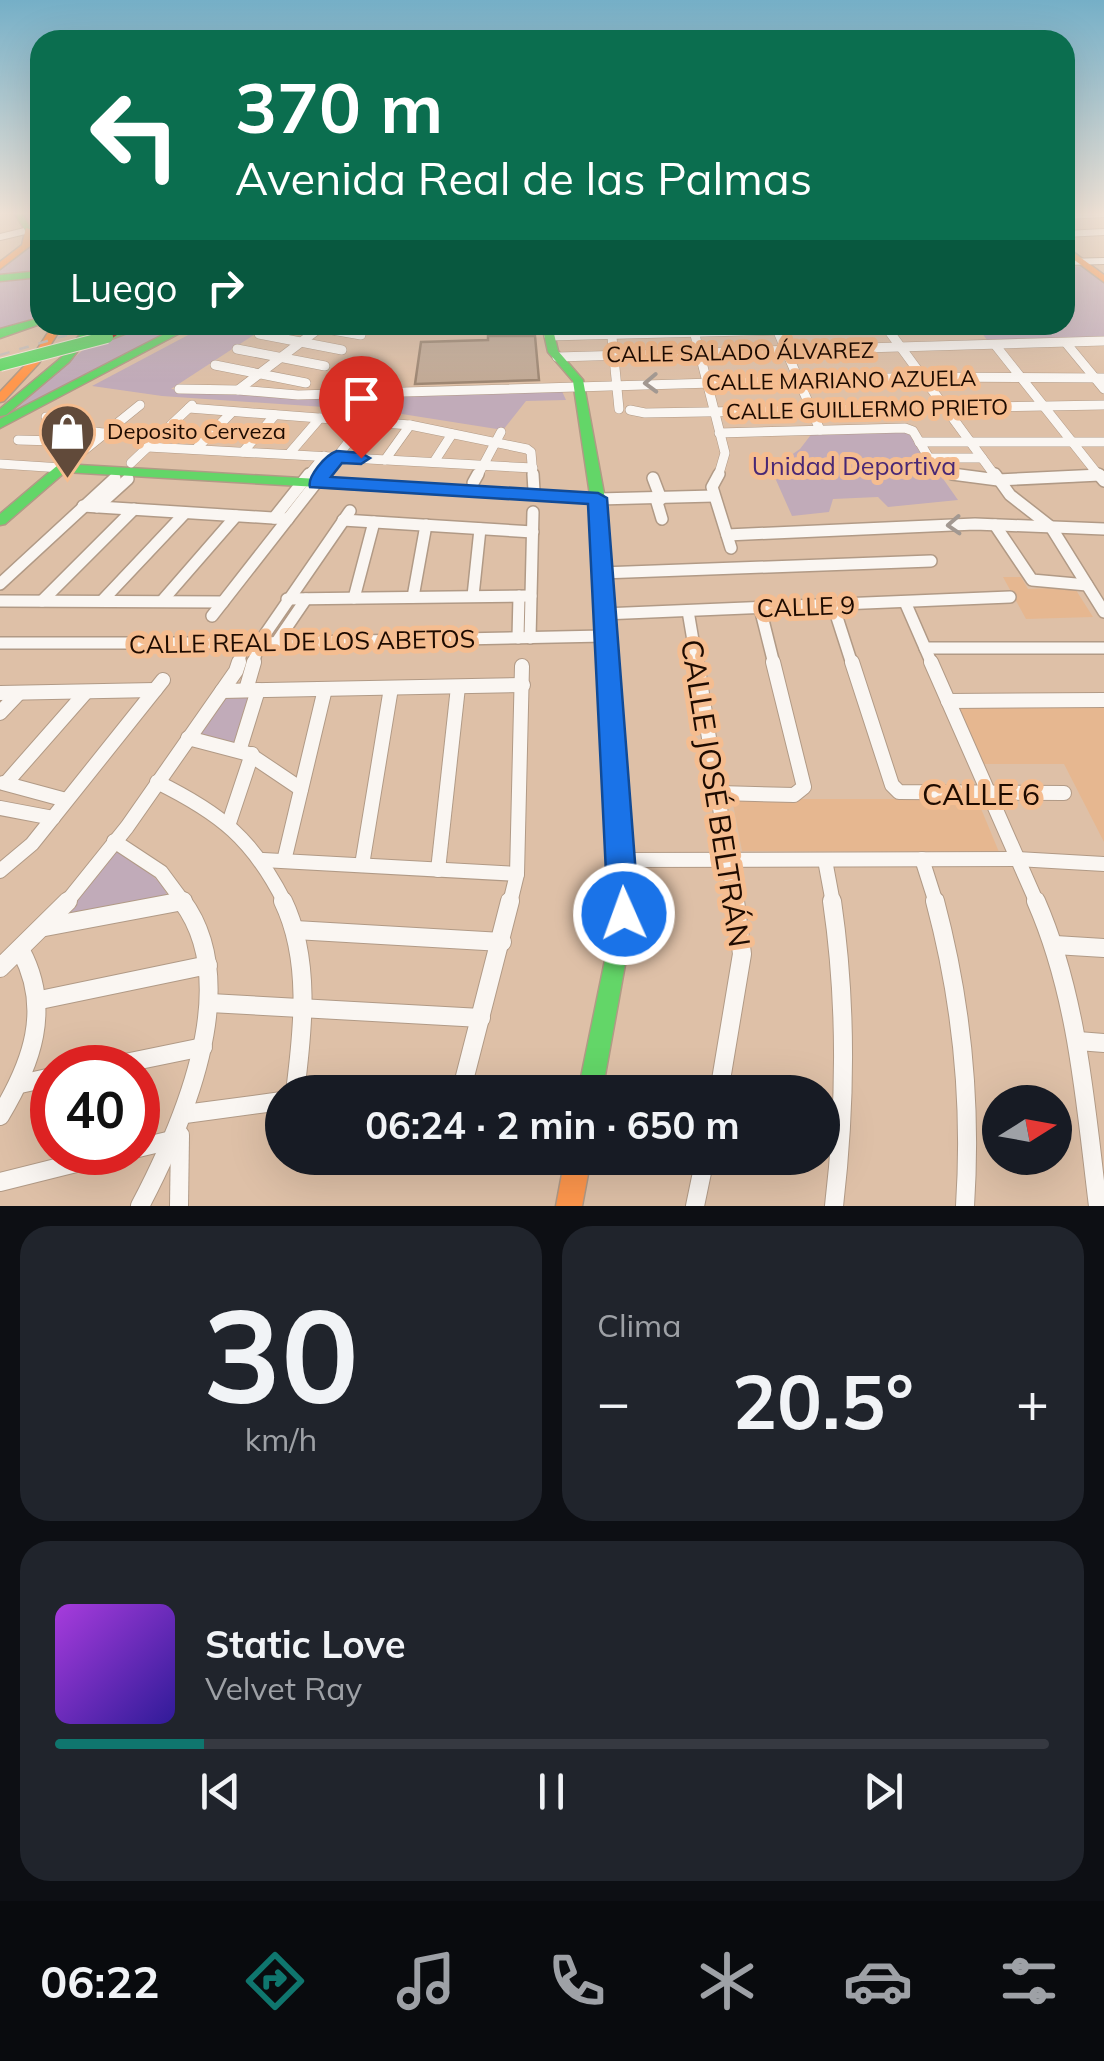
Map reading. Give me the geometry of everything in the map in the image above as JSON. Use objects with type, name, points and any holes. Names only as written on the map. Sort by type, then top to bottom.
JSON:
[{"type":"main road","points":[[0,278],[30,275]]},
{"type":"main road","points":[[0,334],[30,323]]},
{"type":"main road","points":[[0,396],[17,381],[51,335]]},
{"type":"main road","points":[[0,365],[88,335]]},
{"type":"main road","points":[[0,414],[95,335]]},
{"type":"main road","points":[[0,424],[164,335]]},
{"type":"main road","points":[[130,354],[169,335]]},
{"type":"main road","points":[[550,335],[557,357],[575,374],[604,500],[604,636],[624,914],[593,1075]]},
{"type":"main road","points":[[0,532],[63,472],[604,500]]},
{"type":"main road","points":[[0,521],[63,472],[175,478]]},
{"type":"main road","points":[[569,1206],[575,1175]]},
{"type":"street","points":[[264,335],[342,350]]},
{"type":"street","points":[[238,390],[309,335]]},
{"type":"street","points":[[612,335],[616,384]]},
{"type":"street","points":[[696,335],[726,461],[712,484],[730,548]]},
{"type":"street","points":[[780,335],[820,430]]},
{"type":"street","points":[[893,335],[998,480],[1019,503],[1051,527],[1104,612]]},
{"type":"street","name":"CALLE SALADO ÁLVAREZ","points":[[557,357],[1104,341]]},
{"type":"street","points":[[1066,343],[1100,379],[1104,389]]},
{"type":"street","points":[[996,346],[1102,478]]},
{"type":"street","points":[[237,350],[325,366]]},
{"type":"street","points":[[215,365],[306,383]]},
{"type":"street","name":"CALLE MARIANO AZUELA","points":[[179,389],[298,395],[924,377],[1100,379]]},
{"type":"street","name":"CALLE GUILLERMO PRIETO","points":[[616,384],[624,410],[1104,405]]},
{"type":"street","points":[[97,507],[148,446],[192,405],[232,412],[410,425],[530,450],[534,490]]},
{"type":"street","points":[[0,467],[63,472],[142,406],[134,406],[63,472]]},
{"type":"street","points":[[196,449],[232,412]]},
{"type":"street","points":[[243,452],[276,416]]},
{"type":"street","points":[[18,440],[56,441],[78,430],[84,421],[82,417],[46,417]]},
{"type":"street","points":[[289,454],[320,418]]},
{"type":"street","points":[[274,518],[337,457],[365,422]]},
{"type":"street","points":[[385,460],[410,425]]},
{"type":"street","points":[[719,433],[909,428],[929,458],[982,458]]},
{"type":"street","points":[[78,430],[102,433]]},
{"type":"street","points":[[473,483],[501,432]]},
{"type":"street","points":[[434,462],[452,434]]},
{"type":"street","points":[[919,442],[1104,442]]},
{"type":"street","points":[[148,446],[533,468]]},
{"type":"street","points":[[212,616],[288,519],[324,456]]},
{"type":"street","points":[[0,584],[83,506],[125,473]]},
{"type":"street","points":[[952,474],[998,480],[1102,478]]},
{"type":"street","points":[[653,478],[662,519]]},
{"type":"street","points":[[604,500],[714,496]]},
{"type":"street","points":[[83,506],[288,519]]},
{"type":"street","points":[[42,601],[134,510]]},
{"type":"street","points":[[524,638],[534,512]]},
{"type":"street","points":[[102,601],[185,513]]},
{"type":"street","points":[[229,823],[246,751],[259,643],[347,515],[374,522],[533,532]]},
{"type":"street","points":[[162,601],[236,516]]},
{"type":"street","points":[[354,598],[374,522]]},
{"type":"street","points":[[414,598],[426,525]]},
{"type":"street","points":[[727,535],[996,525],[1104,529]]},
{"type":"street","points":[[996,525],[1032,580],[1087,585]]},
{"type":"street","points":[[473,596],[480,529]]},
{"type":"street","points":[[601,573],[931,561]]},
{"type":"street","points":[[287,600],[525,596]]},
{"type":"street","name":"CALLE 9","points":[[603,614],[1010,597]]},
{"type":"street","points":[[276,643],[306,599]]},
{"type":"street","points":[[0,601],[223,602]]},
{"type":"street","points":[[905,602],[1054,945],[1078,1041],[1098,1156],[1098,1206]]},
{"type":"street","name":"CALLE 6","points":[[833,604],[892,785],[899,792],[1064,793]]},
{"type":"street","points":[[719,793],[794,795],[802,791],[804,784],[760,608]]},
{"type":"street","name":"CALLE JOSÉ BELTRÁN","points":[[688,611],[742,954],[722,1075]]},
{"type":"street","name":"CALLE REAL DE LOS ABETOS","points":[[0,643],[244,644],[604,636]]},
{"type":"street","points":[[0,968],[45,928],[114,841],[236,672],[244,644]]},
{"type":"street","points":[[925,648],[1104,648]]},
{"type":"street","points":[[465,1075],[517,874],[522,666]]},
{"type":"street","points":[[0,693],[86,692],[159,685],[32,844],[0,871]]},
{"type":"street","points":[[438,870],[458,686]]},
{"type":"street","points":[[222,691],[523,686]]},
{"type":"street","points":[[362,866],[391,688]]},
{"type":"street","points":[[284,861],[325,689]]},
{"type":"street","points":[[0,712],[19,692]]},
{"type":"street","points":[[66,800],[3,783],[86,692]]},
{"type":"street","points":[[948,701],[1104,700]]},
{"type":"street","points":[[188,738],[246,751],[301,789]]},
{"type":"street","points":[[157,782],[190,794],[229,823],[264,860],[276,881],[295,930],[306,1008],[297,1075]]},
{"type":"street","points":[[0,808],[52,818]]},
{"type":"street","points":[[114,841],[148,861],[183,901],[195,921],[208,965],[210,1002],[203,1047],[180,1130],[140,1206]]},
{"type":"street","points":[[264,860],[517,874]]},
{"type":"street","points":[[621,860],[1017,860],[1104,864]]},
{"type":"street","points":[[824,860],[838,938],[845,1029],[843,1122],[834,1206]]},
{"type":"street","points":[[922,860],[944,928],[960,1005],[968,1092],[964,1206]]},
{"type":"street","points":[[45,928],[183,901]]},
{"type":"street","points":[[295,930],[502,942]]},
{"type":"street","points":[[1054,945],[1104,948]]},
{"type":"street","points":[[0,1116],[20,1084],[31,1054],[40,1000],[36,978],[21,950]]},
{"type":"street","points":[[40,1000],[208,965]]},
{"type":"street","points":[[210,1002],[481,1018]]},
{"type":"street","points":[[1078,1041],[1104,1044]]},
{"type":"street","points":[[160,1056],[203,1047]]},
{"type":"street","points":[[20,1084],[30,1082]]},
{"type":"street","points":[[160,1139],[265,1105]]},
{"type":"street","points":[[179,1206],[180,1130]]},
{"type":"street","points":[[0,1182],[30,1174]]},
{"type":"street","points":[[695,1206],[701,1175]]},
{"type":"shaded area","points":[[1003,577],[1021,577],[1028,589],[1074,587],[1093,617],[1026,619]]},
{"type":"shaded area","points":[[1104,707],[1104,842],[1064,764],[984,764],[959,708]]},
{"type":"shaded area","points":[[732,799],[977,799],[999,852],[742,851]]},
{"type":"green space","points":[[0,268],[30,268],[30,273],[0,276]]},
{"type":"green space","points":[[1075,268],[1088,268],[1104,281],[1104,339],[990,344],[983,335],[1075,335]]},
{"type":"green space","points":[[30,277],[30,319],[0,329],[0,280]]},
{"type":"green space","points":[[126,335],[160,335],[7,417],[84,349]]},
{"type":"green space","points":[[188,335],[254,335],[171,389],[298,397],[561,389],[566,400],[526,401],[503,430],[383,411],[162,396],[92,386]]},
{"type":"green space","name":"Unidad Deportiva","points":[[908,429],[958,500],[888,507],[878,497],[833,499],[829,512],[792,516],[776,480],[760,476],[800,449],[813,432]]},
{"type":"green space","points":[[254,693],[239,745],[197,737],[226,695]]},
{"type":"green space","points":[[118,848],[160,882],[168,896],[55,921]]},
{"type":"building","points":[[488,336],[535,336],[539,380],[415,384],[421,342],[488,340]]},
{"type":"railway","points":[[0,355],[67,335]]},
{"type":"traffic: fast","points":[[0,278],[30,275]]},
{"type":"traffic: fast","points":[[0,335],[30,324]]},
{"type":"traffic: fast","points":[[0,332],[23,326]]},
{"type":"traffic: fast","points":[[2,413],[65,360],[85,335]]},
{"type":"traffic: fast","points":[[107,337],[113,335]]},
{"type":"traffic: fast","points":[[0,424],[171,335]]},
{"type":"traffic: fast","points":[[549,335],[553,352],[578,380],[598,502],[621,860],[622,926],[593,1075]]},
{"type":"traffic: fast","points":[[0,365],[107,337]]},
{"type":"traffic: fast","points":[[0,521],[62,468],[598,499]]},
{"type":"traffic: slow","points":[[1090,268],[1104,279]]},
{"type":"traffic: slow","points":[[0,399],[35,361],[52,335]]},
{"type":"traffic: slow","points":[[569,1206],[575,1175]]},
{"type":"place","name":"Deposito Cerveza","points":[[68,480]]},
{"type":"route","points":[[361,458],[337,457],[317,482],[598,498],[624,914]]}]
